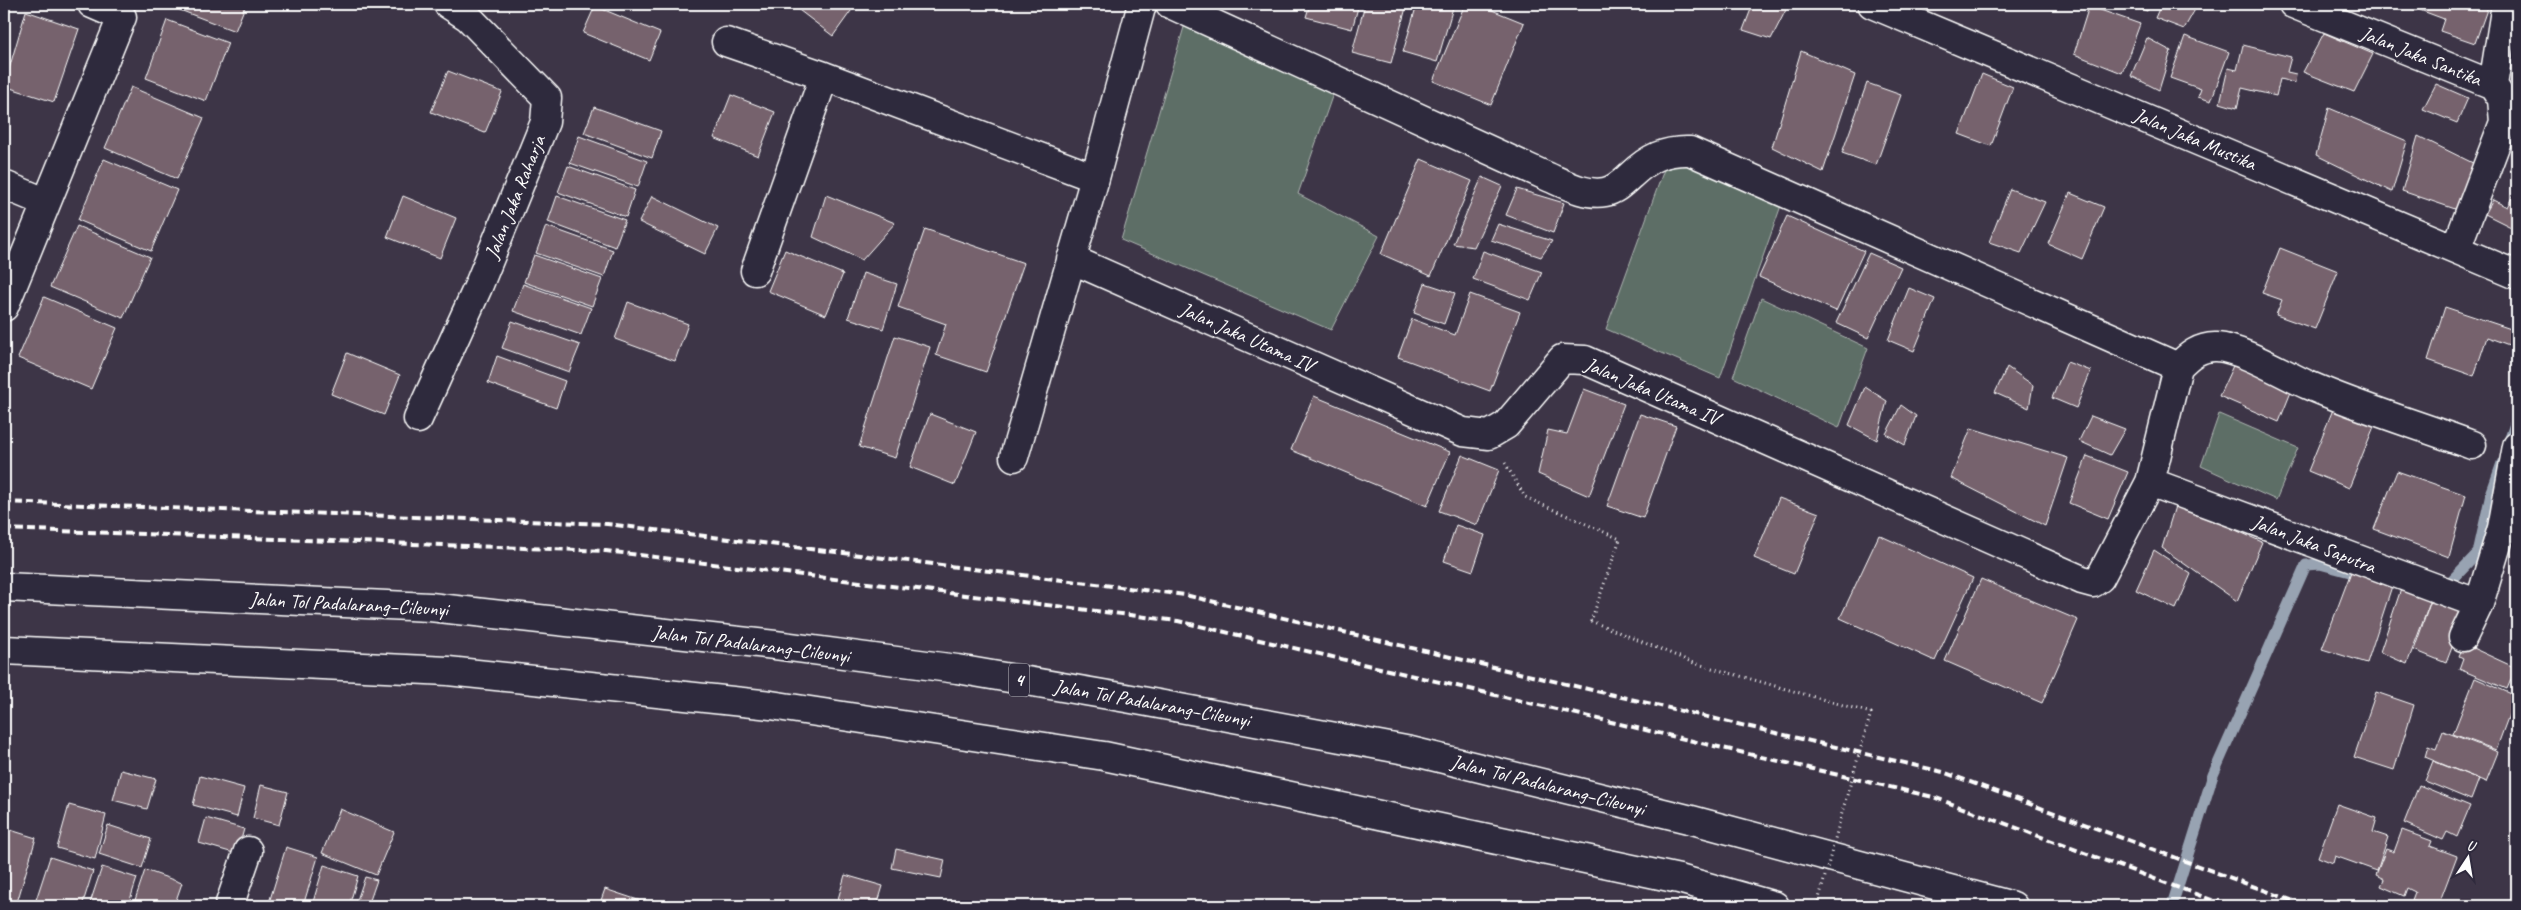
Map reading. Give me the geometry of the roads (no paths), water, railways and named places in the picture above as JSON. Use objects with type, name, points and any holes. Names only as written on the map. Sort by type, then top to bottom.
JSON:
[{"type":"main road","points":[[4,307],[45,202],[125,10],[92,4]]},
{"type":"main road","name":"Jalan Jaka Raharja","points":[[418,419],[478,287],[545,122],[547,98],[468,17],[448,4]]},
{"type":"main road","points":[[1014,457],[1095,178],[1142,4]]},
{"type":"main road","points":[[1170,4],[1546,176],[1584,191],[1604,192],[1617,187],[1642,164],[1657,155],[1673,150],[1690,152],[2178,367]]},
{"type":"main road","name":"Jalan Jaka Santika","points":[[2293,4],[2493,85],[2502,99],[2504,122],[2456,249]]},
{"type":"main road","name":"Jalan Jaka Santika","points":[[2493,85],[2506,4]]},
{"type":"main road","name":"Jalan Jaka Mustika","points":[[1882,6],[2517,275]]},
{"type":"main road","points":[[726,42],[824,76],[1095,178]]},
{"type":"main road","points":[[755,271],[824,76]]},
{"type":"main road","points":[[4,185],[45,202]]},
{"type":"main road","name":"Jalan Jaka Utama IV","points":[[1070,259],[1463,432],[1489,435],[1506,425],[1562,359],[1585,360],[2082,580],[2093,583],[2100,578],[2150,482]]},
{"type":"main road","points":[[2150,482],[2178,367],[2190,354],[2216,347],[2235,351],[2309,386],[2472,445]]},
{"type":"main road","points":[[2464,637],[2470,601],[2502,528],[2517,446]]},
{"type":"main road","name":"Jalan Jaka Saputra","points":[[2150,482],[2428,587],[2470,601]]},
{"type":"main road","name":"Jalan Tol Padalarang–Cileunyi","points":[[4,588],[430,607],[775,645],[957,669],[1411,751],[1692,820],[2013,906]]},
{"type":"main road","points":[[4,650],[448,671],[771,705],[1104,756],[1678,879],[1775,906]]},
{"type":"main road","points":[[228,906],[248,850]]},
{"type":"waterway","points":[[2507,447],[2517,418]]},
{"type":"waterway","points":[[2442,587],[2452,580],[2478,553],[2491,494],[2502,463]]},
{"type":"waterway","points":[[2173,902],[2213,775],[2306,565],[2320,564],[2372,578]]},
{"type":"railway","points":[[4,502],[607,524],[1185,595],[1943,772],[2307,906]]},
{"type":"railway","points":[[4,529],[606,551],[1178,621],[1933,797],[2228,906]]}]
